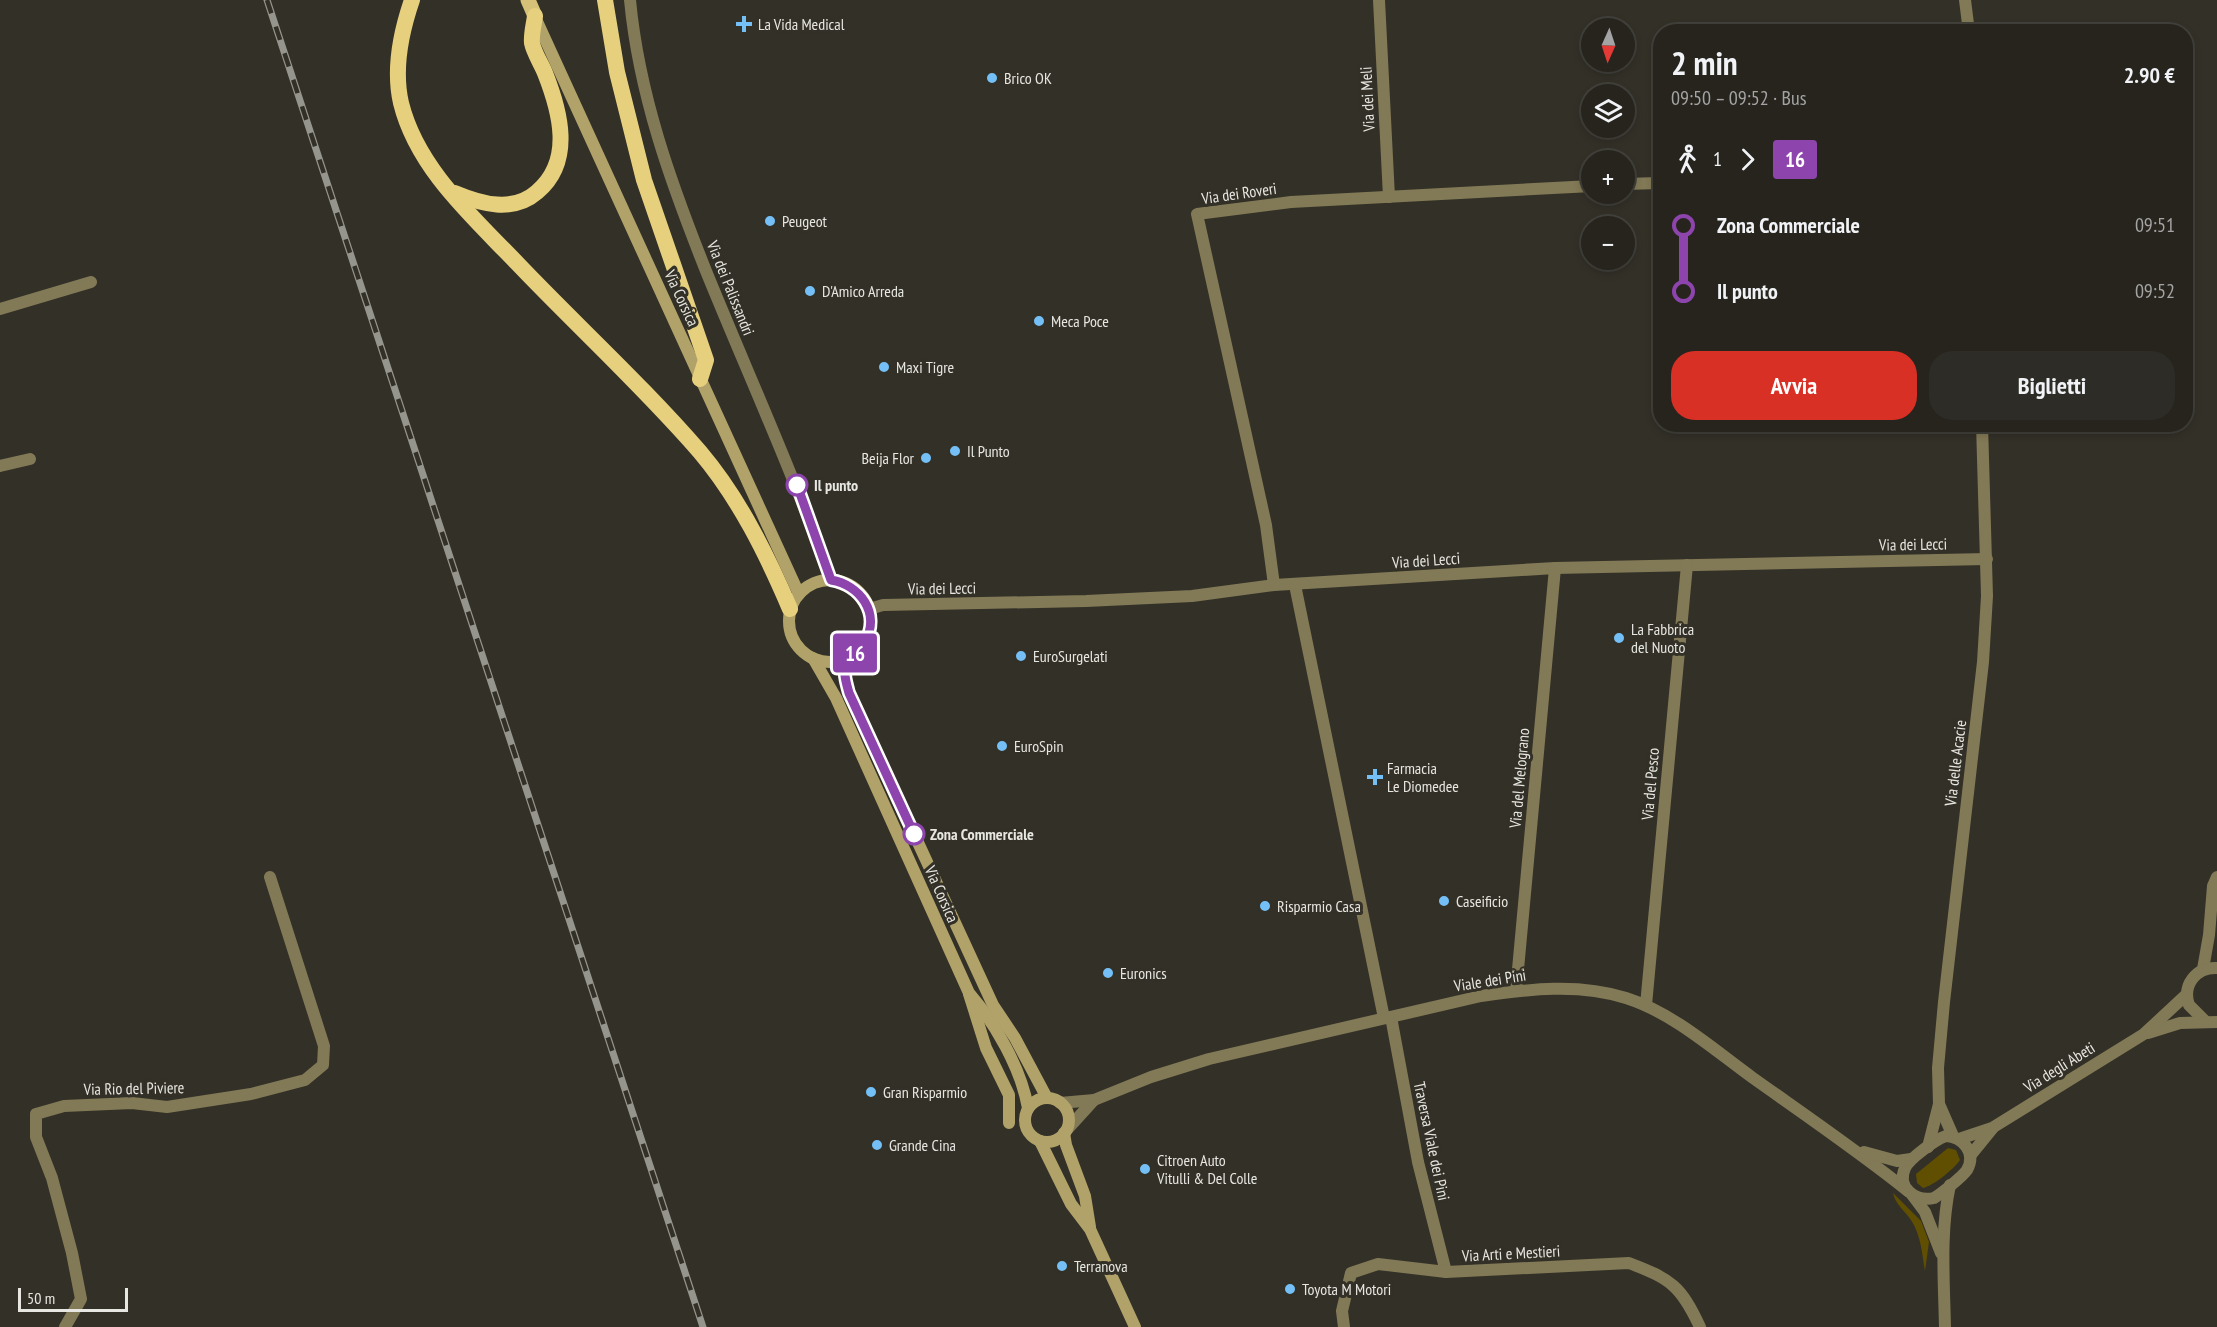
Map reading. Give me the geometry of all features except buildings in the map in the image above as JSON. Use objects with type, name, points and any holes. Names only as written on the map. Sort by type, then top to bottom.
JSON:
[{"type":"highway","points":[[412,0],[399,58],[402,103],[417,145],[433,171],[702,455],[752,530],[794,602]]},
{"type":"highway","points":[[605,0],[620,83],[644,180],[705,360],[700,379]]},
{"type":"highway","points":[[451,192],[485,204],[506,204],[535,194],[553,172],[560,152],[561,127],[552,92],[532,42],[535,16]]},
{"type":"main road","points":[[528,0],[535,16]]},
{"type":"main road","name":"Via Corsica","points":[[535,16],[700,379],[794,602],[791,634],[801,651],[813,658],[836,698],[969,993],[981,1006],[1010,1055],[1023,1085],[1028,1108],[1025,1115],[1026,1126],[1032,1136],[1040,1141],[1071,1204],[1090,1229],[1135,1327]]},
{"type":"main road","points":[[794,602],[812,584],[831,580],[854,588],[869,609],[871,621],[866,641],[848,658],[827,662],[813,658]]},
{"type":"main road","name":"Via Corsica","points":[[848,658],[844,673],[849,693],[993,1005],[1015,1038],[1047,1098]]},
{"type":"main road","points":[[969,993],[971,1008],[986,1048],[1008,1095],[1009,1123]]},
{"type":"main road","points":[[1028,1108],[1035,1101],[1047,1098],[1060,1103]]},
{"type":"main road","name":"Via Corsica","points":[[1060,1103],[1069,1118],[1064,1133],[1066,1145],[1085,1196],[1090,1229]]},
{"type":"main road","points":[[1040,1141],[1055,1140],[1064,1133]]},
{"type":"street","name":"Via dei Palissandri","points":[[630,0],[634,40],[662,156],[755,392],[801,495],[831,580]]},
{"type":"street","name":"Via dei Meli","points":[[1379,0],[1389,197]]},
{"type":"street","points":[[1965,0],[1968,24]]},
{"type":"street","points":[[1635,184],[1653,183]]},
{"type":"street","name":"Via dei Roveri","points":[[1274,585],[1266,525],[1197,214],[1291,202],[1581,187]]},
{"type":"street","points":[[0,309],[91,282]]},
{"type":"street","name":"Via delle Acacie","points":[[1928,1147],[1939,1104],[1938,1068],[1944,1002],[1983,662],[1987,559],[1982,432]]},
{"type":"street","points":[[0,466],[30,459]]},
{"type":"street","name":"Via dei Lecci","points":[[869,609],[883,605],[1086,601],[1192,596],[1274,585],[1555,568],[1987,559]]},
{"type":"street","name":"Via del Pesco","points":[[1646,1005],[1687,565]]},
{"type":"street","name":"Via del Melograno","points":[[1516,990],[1555,568]]},
{"type":"street","name":"Traversa Viale dei Pini","points":[[1295,585],[1418,1162],[1446,1272]]},
{"type":"street","name":"Via Rio del Piviere","points":[[65,1327],[81,1299],[72,1252],[52,1178],[36,1137],[36,1114],[64,1106],[132,1103],[166,1107],[251,1094],[305,1080],[323,1065],[324,1046],[270,877]]},
{"type":"street","name":"Via degli Abeti","points":[[1956,1138],[1992,1128],[2144,1034],[2186,995],[2191,980],[2203,969],[2209,935],[2213,886],[2217,877]]},
{"type":"street","points":[[2209,935],[2217,951]]},
{"type":"street","points":[[2203,969],[2217,968]]},
{"type":"street","name":"Viale dei Pini","points":[[1060,1103],[1094,1100],[1189,1065],[1387,1018],[1516,990],[1575,988],[1624,997],[1646,1005],[1674,1020],[1857,1150],[1910,1193]]},
{"type":"street","points":[[2186,995],[2191,1010],[2204,1020]]},
{"type":"street","name":"Via degli Abeti","points":[[2144,1034],[2180,1023],[2204,1020],[2217,1022]]},
{"type":"street","name":"Viale dei Pini","points":[[1064,1133],[1094,1100]]},
{"type":"street","name":"Via delle Acacie","points":[[1939,1104],[1956,1138]]},
{"type":"street","name":"Via degli Abeti","points":[[1970,1156],[1992,1128]]},
{"type":"street","points":[[1910,1193],[1927,1199],[1934,1198],[1967,1170],[1970,1156],[1965,1143],[1956,1138],[1939,1138],[1911,1159],[1906,1165],[1903,1178],[1910,1193],[1933,1231],[1943,1259]]},
{"type":"street","name":"Viale dei Pini","points":[[1857,1150],[1882,1158],[1911,1159]]},
{"type":"street","points":[[1945,1327],[1943,1259],[1946,1201],[1950,1184]]},
{"type":"street","name":"Via Arti e Mestieri","points":[[1344,1327],[1342,1311],[1351,1273],[1378,1264],[1446,1272],[1629,1263],[1653,1272],[1676,1285],[1689,1304],[1700,1327]]},
{"type":"shaded area","points":[[1948,1148],[1956,1150],[1960,1160],[1943,1177],[1923,1188],[1917,1183],[1916,1174]]},
{"type":"shaded area","points":[[1893,1193],[1921,1221],[1929,1242],[1925,1271],[1917,1232]]},
{"type":"railway","points":[[267,0],[703,1327]]},
{"type":"bus line","name":"16","points":[[797,485],[831,580],[854,588],[867,603],[871,621],[869,632],[866,641],[848,658],[844,673],[849,693],[914,834]]},
{"type":"place","name":"La Vida Medical","points":[[744,24]]},
{"type":"place","name":"Brico OK","points":[[992,78]]},
{"type":"place","name":"Peugeot","points":[[770,221]]},
{"type":"place","name":"D'Amico Arreda","points":[[810,291]]},
{"type":"place","name":"Meca Poce","points":[[1039,321]]},
{"type":"place","name":"Maxi Tigre","points":[[884,367]]},
{"type":"place","name":"Il Punto","points":[[955,451]]},
{"type":"place","name":"Beija Flor","points":[[926,458]]},
{"type":"place","name":"Il punto","points":[[797,485]]},
{"type":"place","name":"La Fabbrica del Nuoto","points":[[1619,638]]},
{"type":"place","name":"EuroSurgelati","points":[[1021,656]]},
{"type":"place","name":"EuroSpin","points":[[1002,746]]},
{"type":"place","name":"Farmacia Le Diomedee","points":[[1375,777]]},
{"type":"place","name":"Zona Commerciale","points":[[914,834]]},
{"type":"place","name":"Caseificio","points":[[1444,901]]},
{"type":"place","name":"Risparmio Casa","points":[[1265,906]]},
{"type":"place","name":"Euronics","points":[[1108,973]]},
{"type":"place","name":"Gran Risparmio","points":[[871,1092]]},
{"type":"place","name":"Grande Cina","points":[[877,1145]]},
{"type":"place","name":"Citroen Auto Vitulli & Del Colle","points":[[1145,1169]]},
{"type":"place","name":"Terranova","points":[[1062,1266]]},
{"type":"place","name":"Toyota M Motori","points":[[1290,1289]]}]
